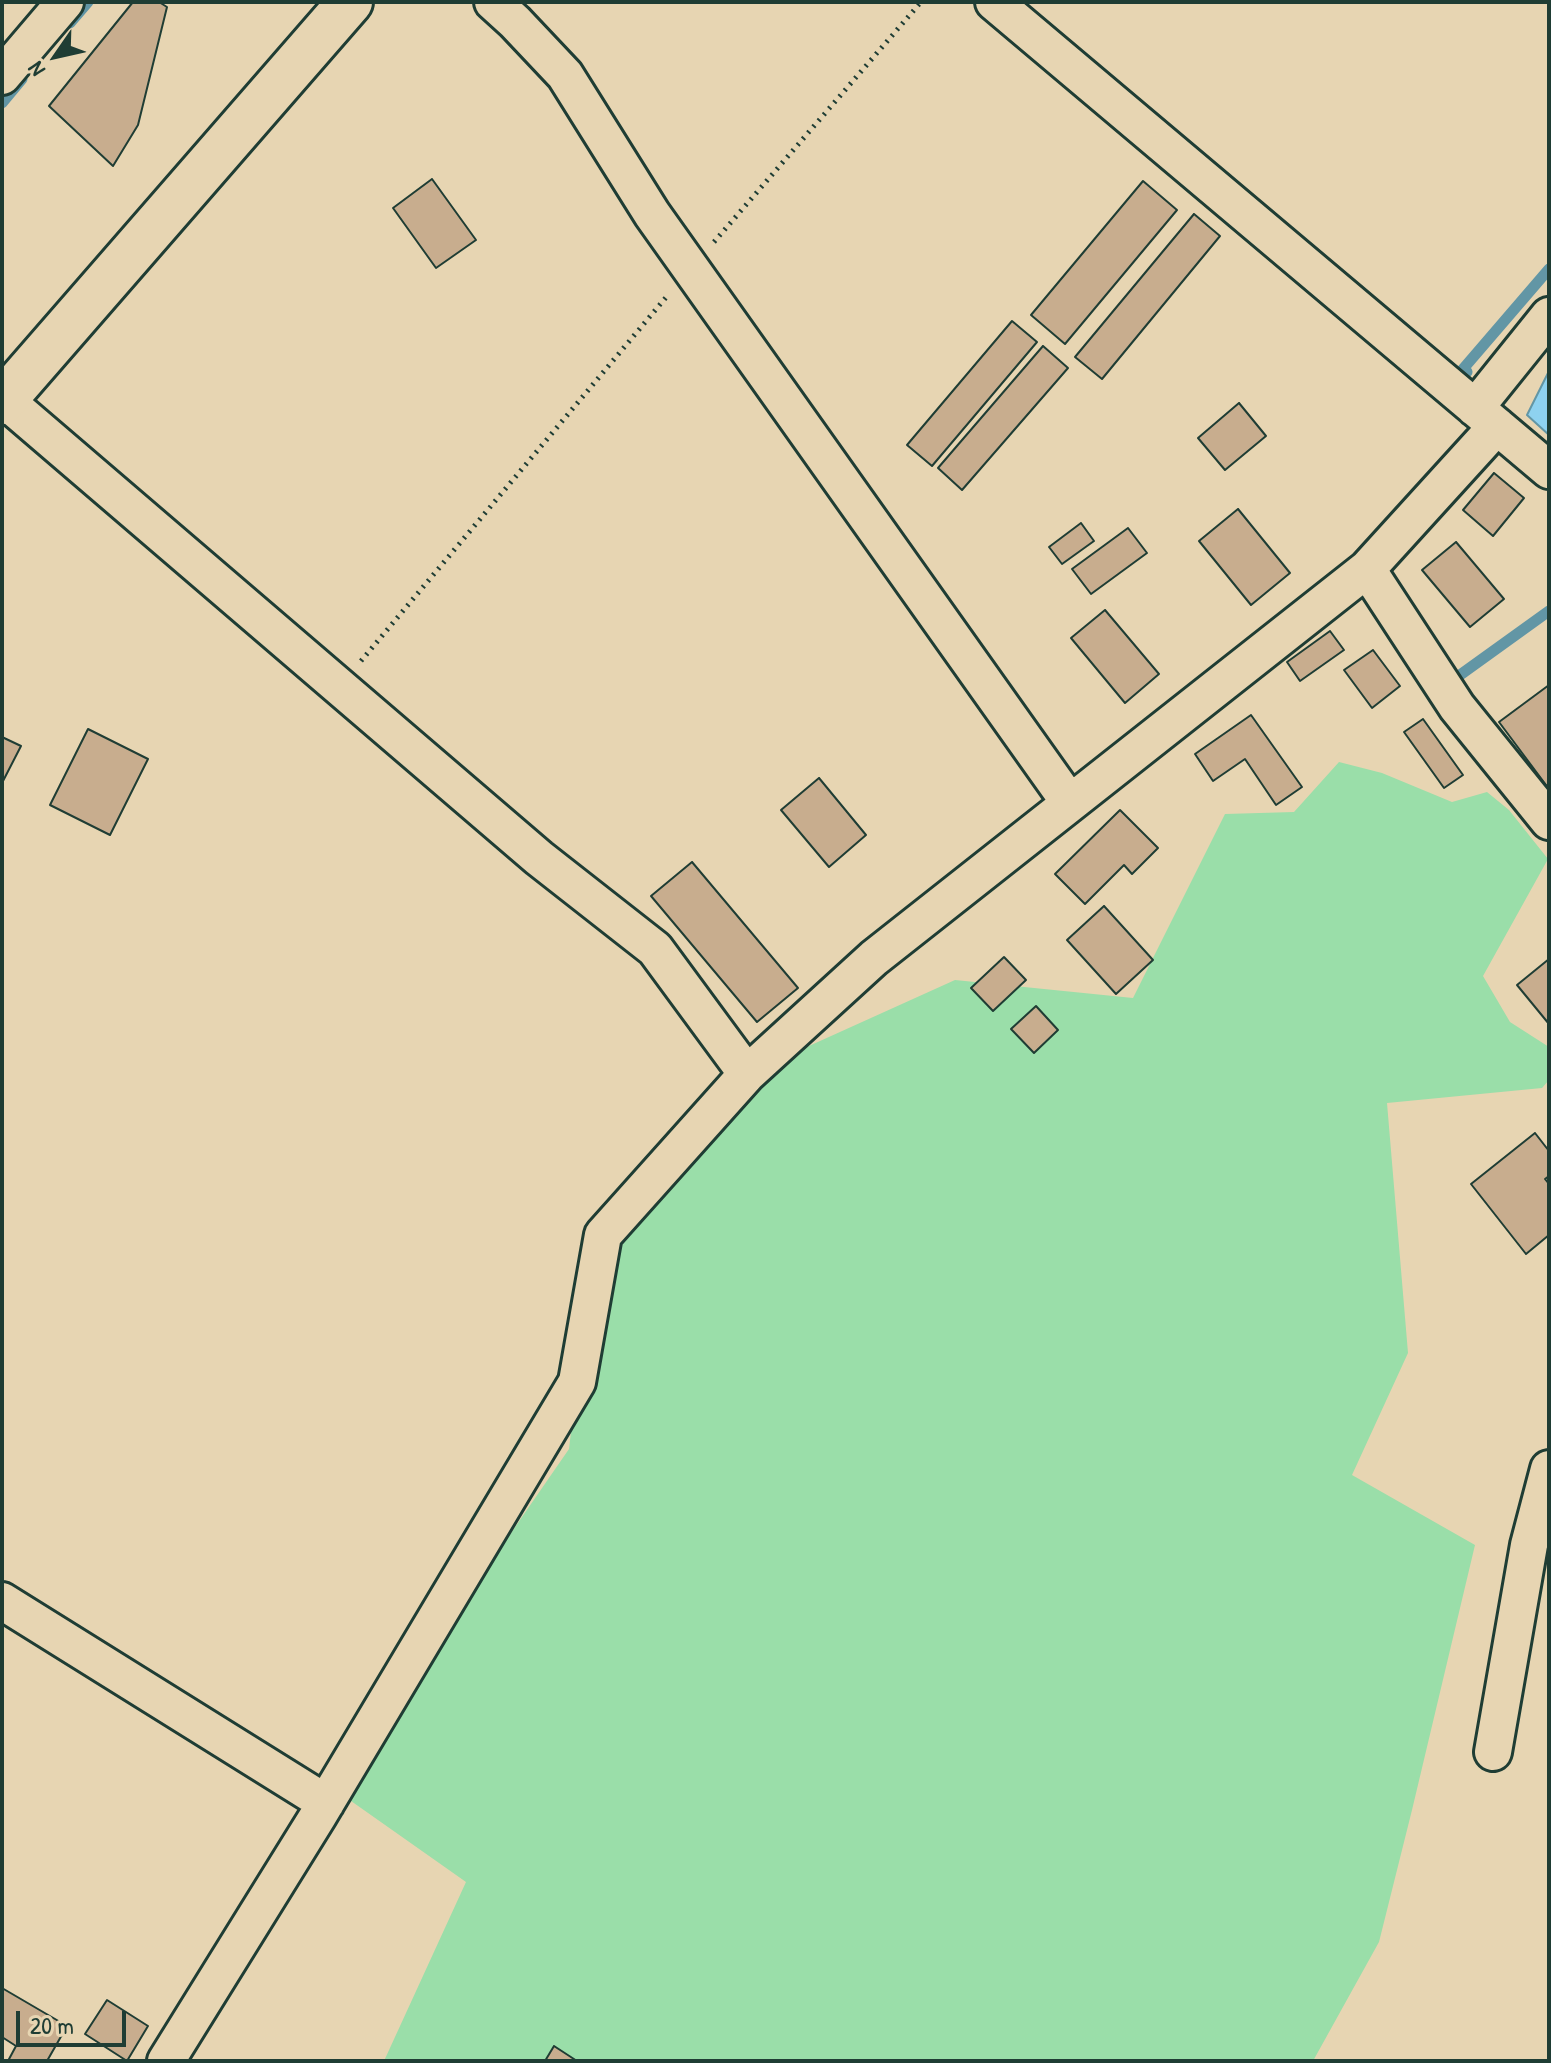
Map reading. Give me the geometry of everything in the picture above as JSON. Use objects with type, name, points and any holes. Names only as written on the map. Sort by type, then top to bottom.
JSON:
[{"type":"street","points":[[2,76],[65,2]]},
{"type":"street","points":[[350,2],[4,401],[539,858],[655,949],[747,1074]]},
{"type":"street","points":[[493,2],[565,75],[652,214],[1070,803]]},
{"type":"street","points":[[994,2],[1549,470]]},
{"type":"street","points":[[166,2061],[326,1803],[577,1382],[603,1235],[747,1074],[874,958],[1367,569],[1486,417],[1549,316]]},
{"type":"street","points":[[1367,569],[1457,707],[1549,821]]},
{"type":"street","points":[[1493,1752],[1529,1545],[1549,1469]]},
{"type":"street","points":[[2,1601],[326,1803]]},
{"type":"path","points":[[340,687],[691,268],[921,2]]},
{"type":"green space","points":[[1339,762],[1382,773],[1452,802],[1487,792],[1509,810],[1548,859],[1483,976],[1510,1022],[1549,1047],[1549,1080],[1542,1088],[1387,1103],[1408,1353],[1352,1475],[1475,1545],[1379,1942],[1313,2061],[384,2061],[466,1882],[334,1789],[569,1449],[577,1381],[613,1247],[747,1074],[955,980],[1133,998],[1225,814],[1294,812]]},
{"type":"water","points":[[1549,371],[1549,435],[1527,415]]},
{"type":"building","points":[[133,2],[159,2],[167,7],[138,125],[113,166],[49,106]]},
{"type":"building","points":[[432,179],[476,240],[436,268],[393,208]]},
{"type":"building","points":[[1143,181],[1177,210],[1065,344],[1031,315]]},
{"type":"building","points":[[1194,214],[1220,236],[1102,379],[1075,357]]},
{"type":"building","points":[[1012,321],[1037,342],[932,466],[907,445]]},
{"type":"building","points":[[1043,346],[1068,368],[962,490],[938,468]]},
{"type":"building","points":[[1239,403],[1266,436],[1225,470],[1198,438]]},
{"type":"building","points":[[1494,473],[1524,498],[1493,536],[1463,510]]},
{"type":"building","points":[[1238,509],[1290,573],[1251,605],[1199,541]]},
{"type":"building","points":[[1081,523],[1094,541],[1062,564],[1049,547]]},
{"type":"building","points":[[1128,528],[1147,553],[1091,594],[1072,569]]},
{"type":"building","points":[[1456,542],[1504,599],[1470,627],[1422,570]]},
{"type":"building","points":[[1105,610],[1159,674],[1125,703],[1071,638]]},
{"type":"building","points":[[1330,631],[1344,650],[1300,681],[1287,662]]},
{"type":"building","points":[[1373,650],[1400,686],[1372,708],[1344,670]]},
{"type":"building","points":[[1549,685],[1549,789],[1499,722]]},
{"type":"building","points":[[1251,715],[1302,787],[1276,805],[1245,759],[1213,781],[1195,754]]},
{"type":"building","points":[[1423,719],[1463,775],[1444,788],[1404,732]]},
{"type":"building","points":[[88,729],[148,759],[110,835],[50,805]]},
{"type":"building","points":[[2,737],[21,746],[2,783]]},
{"type":"building","points":[[819,778],[866,835],[829,867],[781,810]]},
{"type":"building","points":[[1120,810],[1158,848],[1132,874],[1124,865],[1085,904],[1055,874]]},
{"type":"building","points":[[692,862],[798,988],[757,1022],[651,896]]},
{"type":"building","points":[[1104,906],[1153,960],[1116,994],[1067,940]]},
{"type":"building","points":[[1004,957],[1026,980],[993,1011],[971,988]]},
{"type":"building","points":[[1549,959],[1549,1024],[1517,985]]},
{"type":"building","points":[[1036,1006],[1058,1030],[1034,1053],[1011,1029]]},
{"type":"building","points":[[1535,1133],[1549,1151],[1549,1176],[1545,1179],[1549,1184],[1549,1235],[1526,1254],[1471,1184]]},
{"type":"building","points":[[2,1988],[67,2026],[47,2061],[8,2061],[16,2046],[2,2037]]},
{"type":"building","points":[[107,2000],[148,2026],[127,2061],[85,2034]]},
{"type":"building","points":[[554,2046],[577,2061],[545,2061]]},
{"type":"waterway","points":[[70,23],[88,2]]},
{"type":"waterway","points":[[2,103],[22,79]]},
{"type":"waterway","points":[[1467,372],[1463,369],[1549,269]]},
{"type":"waterway","points":[[1460,675],[1549,611]]}]
